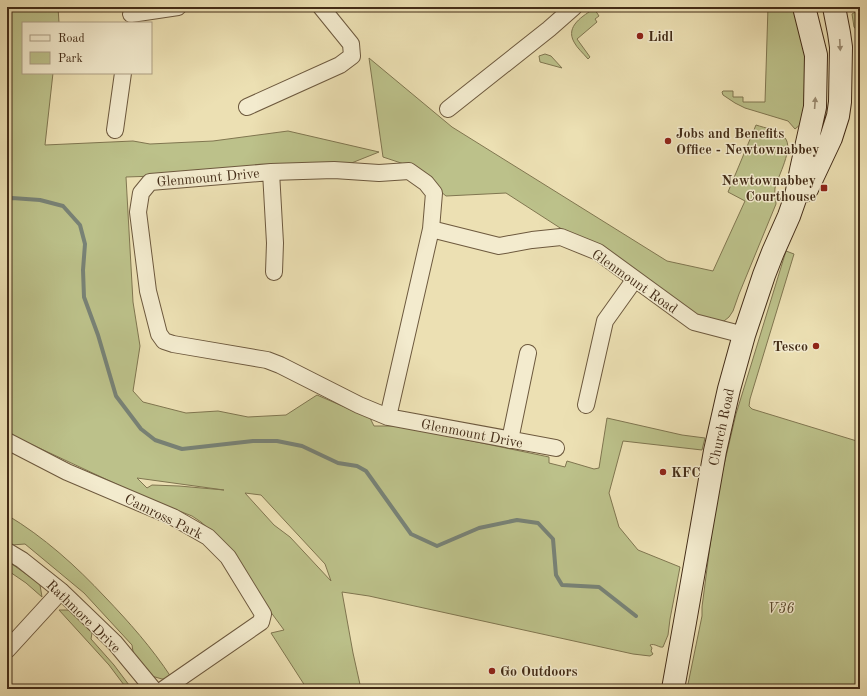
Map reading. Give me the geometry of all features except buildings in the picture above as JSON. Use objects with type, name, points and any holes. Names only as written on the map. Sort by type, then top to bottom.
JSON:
[{"type":"street","points":[[131,15],[178,7]]},
{"type":"street","points":[[247,107],[340,65],[352,56],[351,44],[321,7]]},
{"type":"street","points":[[448,109],[549,29],[574,7]]},
{"type":"street","name":"Church Road","points":[[673,689],[715,451],[729,389],[744,335],[773,252],[796,196],[815,107],[816,55],[804,7]]},
{"type":"street","points":[[816,55],[820,7]]},
{"type":"street","name":"Church Road","points":[[796,196],[808,189],[831,138],[838,116],[840,102],[841,47],[834,7]]},
{"type":"street","points":[[115,130],[123,74]]},
{"type":"street","name":"Glenmount Drive","points":[[388,417],[431,229],[434,193],[426,183],[409,171],[379,173],[334,170],[271,172],[150,182],[141,193],[138,212],[148,291],[159,334],[164,341],[173,344],[267,360],[280,365],[359,405],[388,417],[556,448]]},
{"type":"street","points":[[271,172],[275,243],[274,272]]},
{"type":"street","name":"Glenmount Road","points":[[431,229],[499,246],[561,237],[598,252],[694,322],[744,335]]},
{"type":"street","points":[[586,405],[605,321],[635,279]]},
{"type":"street","points":[[510,440],[528,353]]},
{"type":"street","name":"Camross Park","points":[[7,441],[67,472],[173,517],[208,537],[228,557],[263,614],[261,622],[164,689]]},
{"type":"street","name":"Rathmore Drive","points":[[7,551],[22,560],[61,591],[115,643],[153,689]]},
{"type":"street","points":[[7,650],[61,591]]},
{"type":"green space","points":[[7,7],[58,7],[59,22],[22,22],[22,74],[53,74],[45,145],[133,141],[150,144],[213,141],[288,131],[379,152],[334,170],[126,177],[133,302],[140,346],[133,391],[143,402],[186,413],[218,411],[248,417],[286,415],[317,395],[370,418],[374,426],[400,426],[549,457],[549,463],[565,467],[567,461],[594,469],[599,468],[607,418],[682,435],[705,438],[702,450],[623,441],[609,493],[619,527],[638,550],[680,567],[668,635],[663,647],[650,645],[653,654],[650,656],[633,654],[369,596],[342,592],[361,689],[307,689],[271,633],[284,630],[211,531],[192,516],[144,497],[7,433]],"holes":[[[137,478],[224,490],[152,485],[147,488]],[[245,493],[261,495],[325,564],[331,581],[290,537],[274,525]]]},
{"type":"green space","points":[[768,7],[793,7],[806,49],[807,109],[801,124],[795,129],[788,121],[745,108],[723,95],[722,92],[733,91],[733,97],[743,97],[743,102],[765,102]]},
{"type":"green space","points":[[595,8],[599,16],[595,19],[597,22],[577,39],[590,57],[588,59],[575,44],[572,31],[577,22],[585,14]]},
{"type":"green space","points":[[860,9],[860,34],[854,27],[852,14]]},
{"type":"green space","points":[[545,54],[551,56],[562,68],[540,62],[539,56]]},
{"type":"green space","points":[[369,58],[452,127],[667,261],[713,271],[745,201],[728,192],[756,125],[782,135],[785,138],[788,148],[787,155],[775,188],[776,204],[733,311],[729,317],[724,321],[705,321],[506,193],[446,196],[410,166],[383,157]]},
{"type":"green space","name":"V36","points":[[786,251],[794,254],[749,406],[752,409],[860,442],[860,689],[687,689],[702,616],[712,516],[736,414]]},
{"type":"green space","points":[[7,515],[47,542],[83,574],[114,606],[148,646],[171,677],[168,679],[162,679],[148,675],[134,658],[132,645],[84,593],[25,544],[11,545],[7,542]]},
{"type":"green space","points":[[12,564],[40,585],[42,597],[26,583],[7,570],[7,565]]},
{"type":"green space","points":[[59,610],[73,612],[92,633],[91,639],[114,665],[132,689],[127,689],[109,665]]},
{"type":"waterway","points":[[7,199],[40,200],[63,206],[80,225],[85,244],[83,270],[84,297],[98,335],[116,396],[141,429],[155,440],[182,449],[253,441],[277,441],[302,446],[338,463],[357,466],[366,471],[411,534],[437,546],[479,528],[517,520],[538,523],[553,539],[556,575],[562,585],[599,587],[636,616]]},
{"type":"place","name":"Lidl","points":[[640,36]]},
{"type":"place","name":"Jobs and Benefits Office - Newtownabbey","points":[[668,141]]},
{"type":"place","name":"Newtownabbey Courthouse","points":[[824,188]]},
{"type":"place","name":"Tesco","points":[[816,346]]},
{"type":"place","name":"KFC","points":[[663,472]]},
{"type":"place","name":"Go Outdoors","points":[[492,671]]}]
